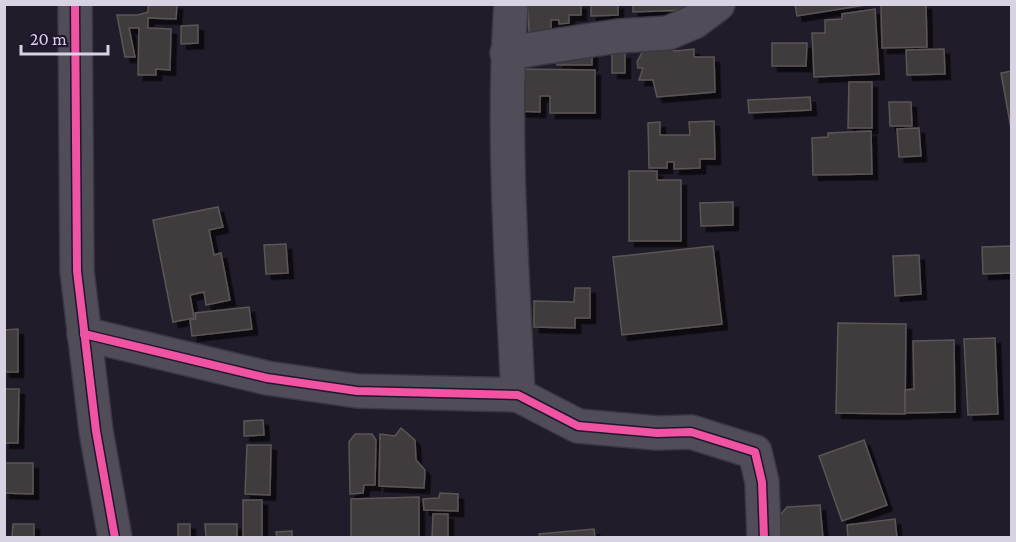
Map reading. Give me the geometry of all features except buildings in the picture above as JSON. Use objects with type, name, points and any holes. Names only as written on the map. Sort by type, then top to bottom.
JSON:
[{"type":"street","points":[[75,4],[76,272],[96,431],[115,537]]},
{"type":"street","points":[[511,4],[507,53],[509,204],[518,395]]},
{"type":"street","points":[[507,53],[618,36],[669,33],[694,22],[717,4]]},
{"type":"street","points":[[84,334],[267,378],[357,391],[518,395],[578,426],[657,433],[691,432],[755,452],[762,482],[764,537]]},
{"type":"cycle path","points":[[75,4],[77,271],[96,431],[115,538]]},
{"type":"cycle path","points":[[84,334],[267,378],[357,391],[518,395],[578,426],[657,433],[691,432],[755,452],[762,482],[764,538]]}]
